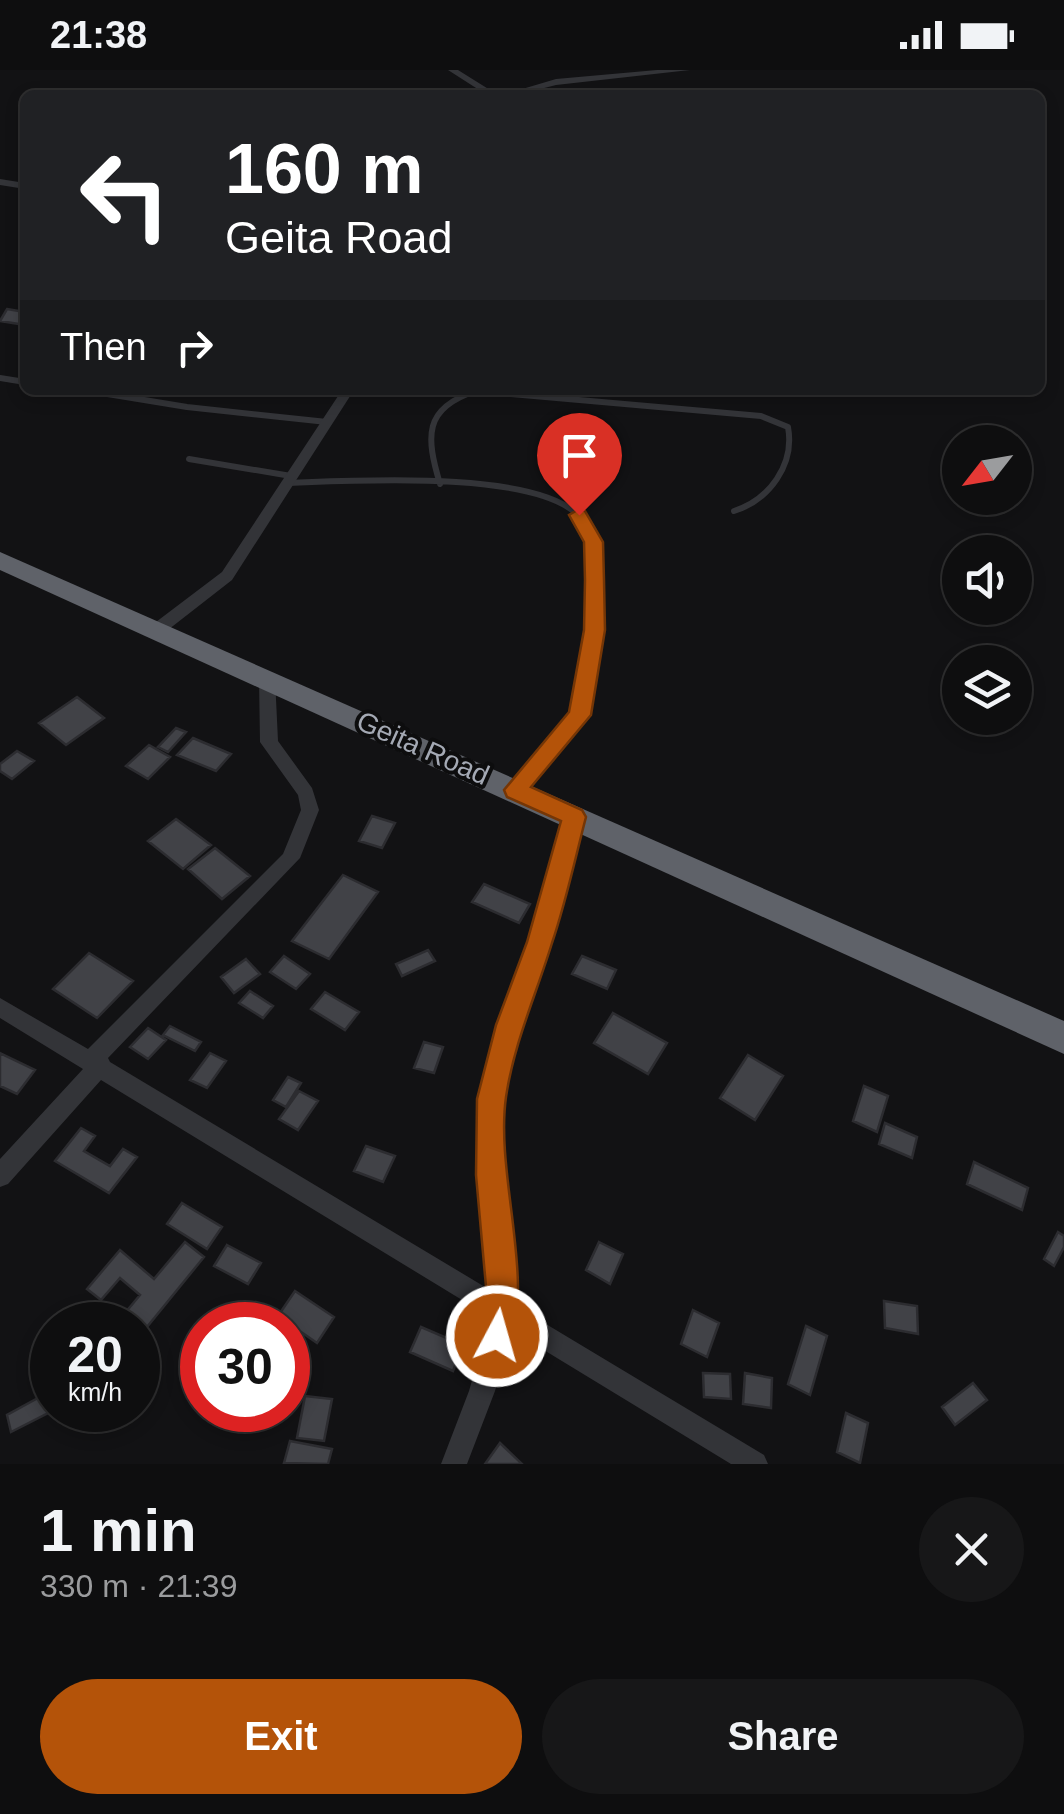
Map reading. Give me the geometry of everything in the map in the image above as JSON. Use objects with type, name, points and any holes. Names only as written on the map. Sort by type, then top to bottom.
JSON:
[{"type":"highway","name":"Geita Road","points":[[0,560],[1064,1038]]},
{"type":"street","points":[[452,70],[484,90]]},
{"type":"street","points":[[548,84],[567,70]]},
{"type":"street","points":[[526,90],[548,84],[686,70]]},
{"type":"street","points":[[158,629],[227,576],[345,395]]},
{"type":"street","points":[[0,1176],[96,1063],[290,858],[308,824],[310,810],[306,793],[270,742],[267,678]]},
{"type":"street","points":[[454,1464],[482,1391],[504,1309],[490,1175],[492,1099],[509,1025],[540,942],[574,817]]},
{"type":"street","points":[[0,1007],[755,1464]]},
{"type":"lane","points":[[116,395],[327,422]]},
{"type":"lane","points":[[150,400],[154,395]]},
{"type":"lane","points":[[440,484],[428,446],[432,422],[446,402],[465,395]]},
{"type":"lane","points":[[522,395],[781,421],[788,427],[789,446],[771,494],[734,512]]},
{"type":"lane","points":[[188,459],[288,479],[440,484],[541,494],[579,515],[594,542],[594,630],[580,715],[516,790]]},
{"type":"building","points":[[7,309],[20,311],[20,324],[0,321]]},
{"type":"building","points":[[77,697],[104,718],[66,745],[39,723]]},
{"type":"building","points":[[176,728],[186,732],[168,752],[158,747]]},
{"type":"building","points":[[193,738],[231,754],[216,771],[177,755]]},
{"type":"building","points":[[149,745],[170,757],[148,779],[126,766]]},
{"type":"building","points":[[17,751],[34,761],[12,779],[0,771],[0,764]]},
{"type":"building","points":[[372,816],[395,823],[382,848],[359,841]]},
{"type":"building","points":[[176,819],[211,845],[183,869],[148,841]]},
{"type":"building","points":[[215,848],[250,876],[222,899],[188,869]]},
{"type":"building","points":[[343,875],[378,892],[329,959],[292,941]]},
{"type":"building","points":[[484,884],[530,904],[519,923],[472,902]]},
{"type":"building","points":[[428,950],[435,961],[402,976],[396,964]]},
{"type":"building","points":[[89,953],[133,981],[97,1018],[53,989]]},
{"type":"building","points":[[284,956],[310,974],[296,989],[270,972]]},
{"type":"building","points":[[582,956],[616,970],[607,989],[572,974]]},
{"type":"building","points":[[246,959],[260,974],[234,993],[221,977]]},
{"type":"building","points":[[250,991],[273,1006],[263,1018],[239,1003]]},
{"type":"building","points":[[325,992],[359,1012],[345,1030],[311,1009]]},
{"type":"building","points":[[613,1013],[667,1043],[648,1074],[594,1043]]},
{"type":"building","points":[[170,1026],[201,1042],[195,1051],[163,1035]]},
{"type":"building","points":[[148,1028],[166,1040],[148,1059],[130,1047]]},
{"type":"building","points":[[424,1042],[443,1047],[434,1073],[414,1068]]},
{"type":"building","points":[[0,1053],[35,1070],[17,1094],[0,1086]]},
{"type":"building","points":[[210,1053],[226,1061],[207,1088],[190,1080]]},
{"type":"building","points":[[748,1055],[783,1076],[755,1120],[720,1098]]},
{"type":"building","points":[[288,1077],[301,1083],[286,1107],[273,1100]]},
{"type":"building","points":[[864,1086],[888,1096],[877,1132],[853,1121]]},
{"type":"building","points":[[299,1091],[318,1101],[298,1130],[279,1119]]},
{"type":"building","points":[[885,1123],[917,1137],[912,1158],[879,1144]]},
{"type":"building","points":[[81,1128],[95,1136],[84,1151],[110,1166],[123,1149],[137,1157],[109,1193],[55,1161]]},
{"type":"building","points":[[366,1146],[395,1156],[383,1182],[354,1171]]},
{"type":"building","points":[[974,1162],[1028,1188],[1022,1210],[967,1184]]},
{"type":"building","points":[[182,1203],[222,1227],[207,1249],[167,1224]]},
{"type":"building","points":[[1058,1232],[1064,1236],[1064,1247],[1054,1266],[1044,1259]]},
{"type":"building","points":[[185,1242],[204,1257],[160,1311],[160,1302],[134,1302],[140,1295],[120,1278],[101,1300],[87,1289],[120,1250],[154,1279]]},
{"type":"building","points":[[599,1242],[623,1254],[610,1284],[586,1270]]},
{"type":"building","points":[[227,1245],[261,1263],[248,1284],[214,1266]]},
{"type":"building","points":[[295,1291],[334,1317],[317,1343],[310,1338],[310,1302],[288,1302]]},
{"type":"building","points":[[884,1301],[917,1306],[918,1334],[885,1328]]},
{"type":"building","points":[[693,1310],[719,1323],[707,1357],[681,1344]]},
{"type":"building","points":[[806,1326],[827,1336],[810,1395],[788,1384]]},
{"type":"building","points":[[421,1327],[463,1345],[453,1371],[410,1352]]},
{"type":"building","points":[[703,1373],[730,1374],[731,1399],[704,1397]]},
{"type":"building","points":[[745,1373],[772,1378],[771,1408],[743,1404]]},
{"type":"building","points":[[973,1383],[987,1400],[955,1425],[942,1407]]},
{"type":"building","points":[[310,1397],[332,1399],[324,1441],[297,1438],[298,1432],[310,1432]]},
{"type":"building","points":[[30,1402],[30,1422],[11,1432],[7,1415]]},
{"type":"building","points":[[846,1413],[868,1423],[860,1463],[837,1452]]},
{"type":"building","points":[[290,1441],[332,1449],[328,1464],[284,1463]]},
{"type":"building","points":[[500,1443],[522,1464],[485,1464]]},
{"type":"route","points":[[497,1336],[504,1309],[490,1175],[492,1099],[509,1025],[540,942],[574,817],[516,790],[580,715],[594,630],[594,542],[579,515]]}]
